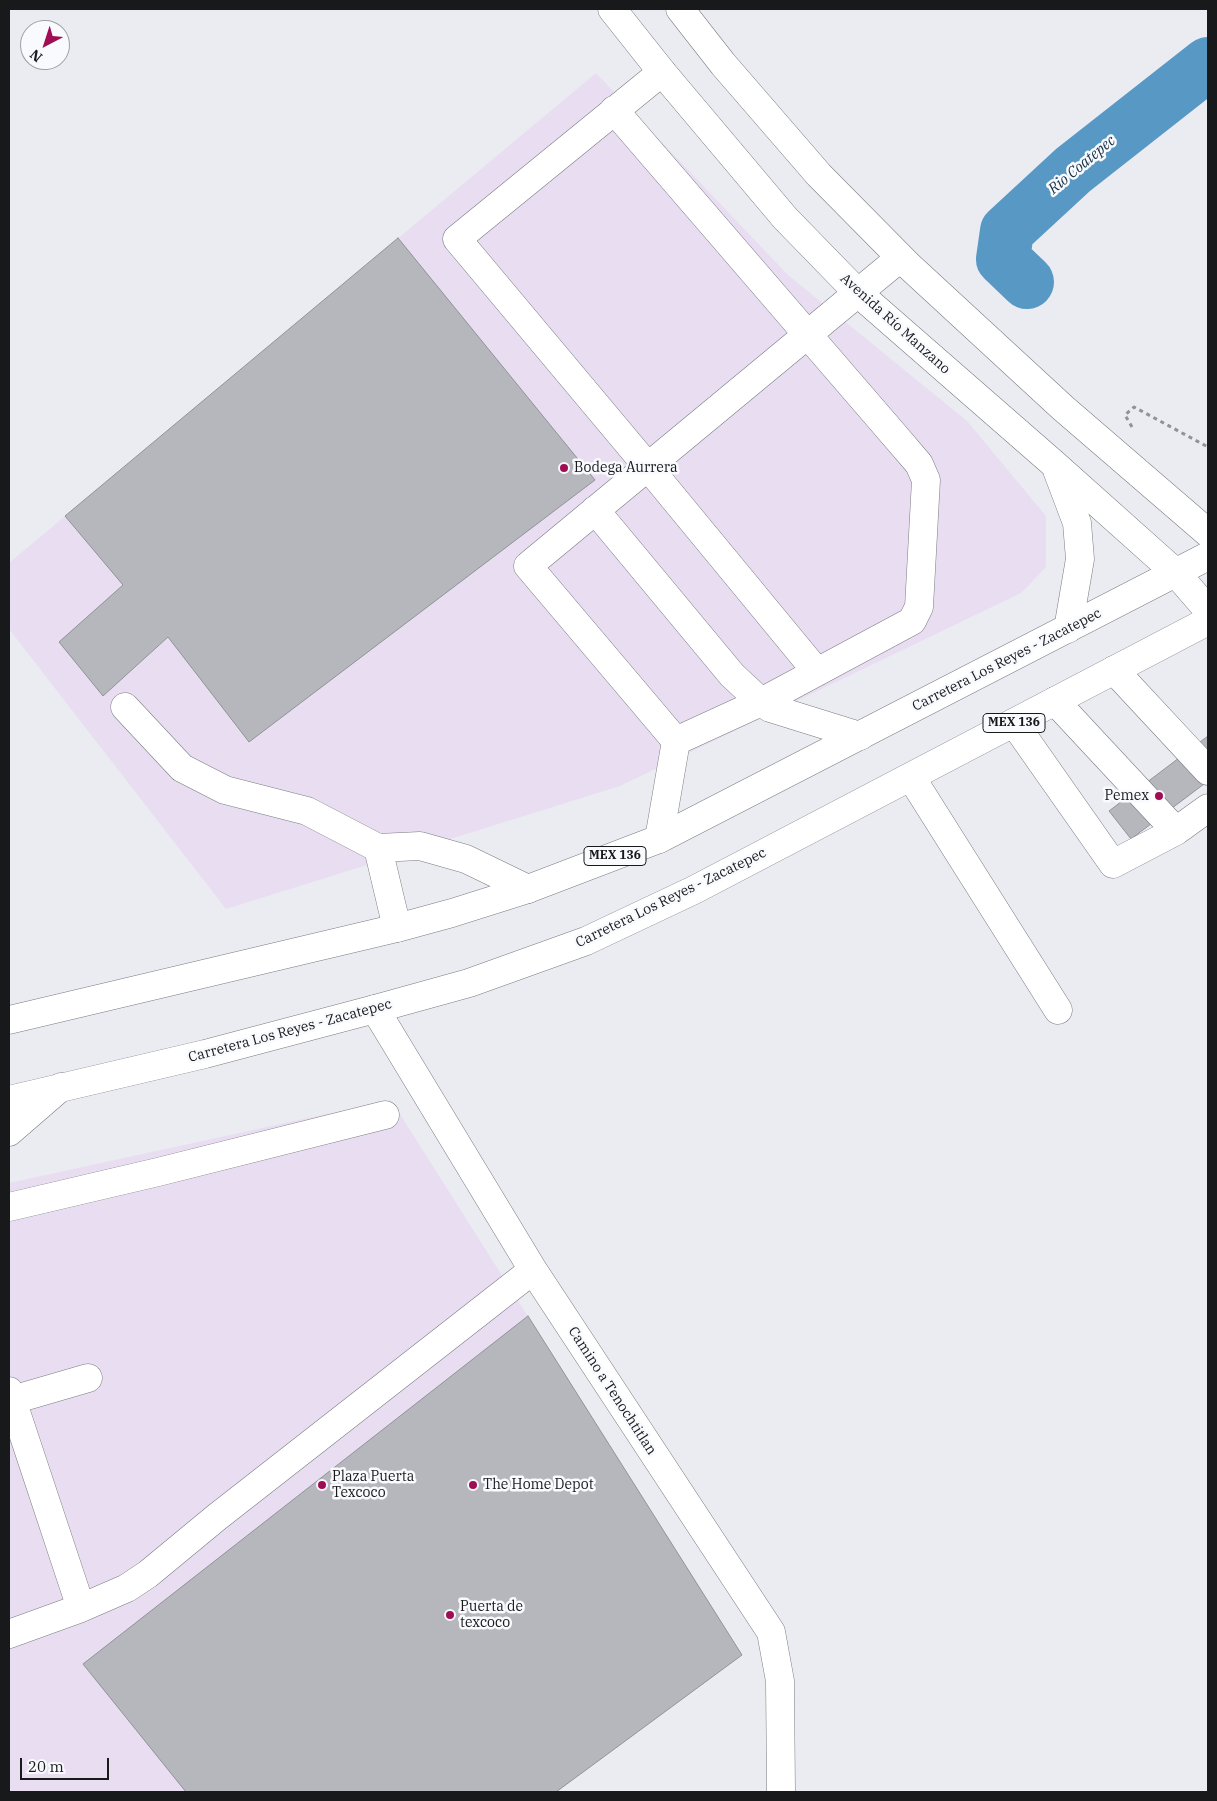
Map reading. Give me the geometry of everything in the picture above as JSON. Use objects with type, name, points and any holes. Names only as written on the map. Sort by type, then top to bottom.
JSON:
[{"type":"main road","name":"Avenida Río Manzano","points":[[612,9],[784,218],[858,293],[1176,573],[1208,610]]},
{"type":"main road","points":[[680,9],[723,64],[819,175],[900,258],[1062,408],[1208,533]]},
{"type":"main road","points":[[662,72],[457,239],[817,672]]},
{"type":"main road","points":[[614,110],[809,334],[919,464],[926,480],[919,607],[912,621],[761,702],[676,741]]},
{"type":"main road","points":[[676,741],[528,566],[900,258]]},
{"type":"main road","points":[[1054,464],[1078,523],[1080,559],[1068,629]]},
{"type":"main road","points":[[595,510],[732,675],[761,702],[770,708],[860,736]]},
{"type":"main road","name":"Carretera Los Reyes - Zacatepec","points":[[9,1020],[397,928],[528,889],[659,839],[1208,556]]},
{"type":"main road","name":"Carretera Los Reyes - Zacatepec","points":[[9,1100],[205,1054],[375,1009],[469,983],[586,941],[694,890],[1208,622]]},
{"type":"main road","points":[[1114,670],[1208,771]]},
{"type":"main road","points":[[1055,701],[1176,831]]},
{"type":"main road","points":[[125,707],[182,768],[225,790],[307,811],[378,848],[420,846],[466,859],[528,889]]},
{"type":"main road","points":[[1014,723],[1113,864],[1176,831],[1208,808]]},
{"type":"main road","points":[[659,839],[676,741]]},
{"type":"main road","points":[[911,777],[1058,1010]]},
{"type":"main road","points":[[378,848],[397,928]]},
{"type":"main road","name":"Camino a Tenochtitlan","points":[[375,1009],[533,1270],[771,1632],[780,1681],[782,1792]]},
{"type":"main road","points":[[9,1132],[61,1087]]},
{"type":"main road","points":[[9,1207],[385,1115]]},
{"type":"main road","points":[[9,1634],[82,1608],[127,1588],[148,1574],[224,1512],[533,1270]]},
{"type":"main road","points":[[82,1608],[10,1397],[88,1378]]},
{"type":"path","points":[[1134,431],[1125,415],[1134,407],[1208,447]]},
{"type":"shaded area","name":"Bodega Aurrera","points":[[596,73],[788,275],[967,421],[1046,516],[1046,567],[1021,593],[620,786],[226,909],[9,629],[9,563]]},
{"type":"shaded area","name":"Plaza Puerta Texcoco","points":[[391,1100],[742,1655],[556,1792],[9,1792],[9,1183]]},
{"type":"building","points":[[398,238],[595,480],[249,742],[168,637],[103,696],[59,642],[123,585],[65,516]]},
{"type":"building","name":"Pemex","points":[[1208,736],[1208,781],[1131,839],[1109,811]]},
{"type":"building","name":"The Home Depot","points":[[528,1316],[742,1655],[556,1792],[186,1792],[83,1664]]},
{"type":"waterway","name":"Rio Coatepec","points":[[1027,282],[1003,259],[1007,231],[1073,170],[1208,64]]},
{"type":"place","name":"Bodega Aurrera","points":[[564,468]]},
{"type":"place","name":"Pemex","points":[[1159,796]]},
{"type":"place","name":"Plaza Puerta Texcoco","points":[[322,1485]]},
{"type":"place","name":"The Home Depot","points":[[473,1485]]},
{"type":"place","name":"Puerta de texcoco","points":[[450,1615]]}]
